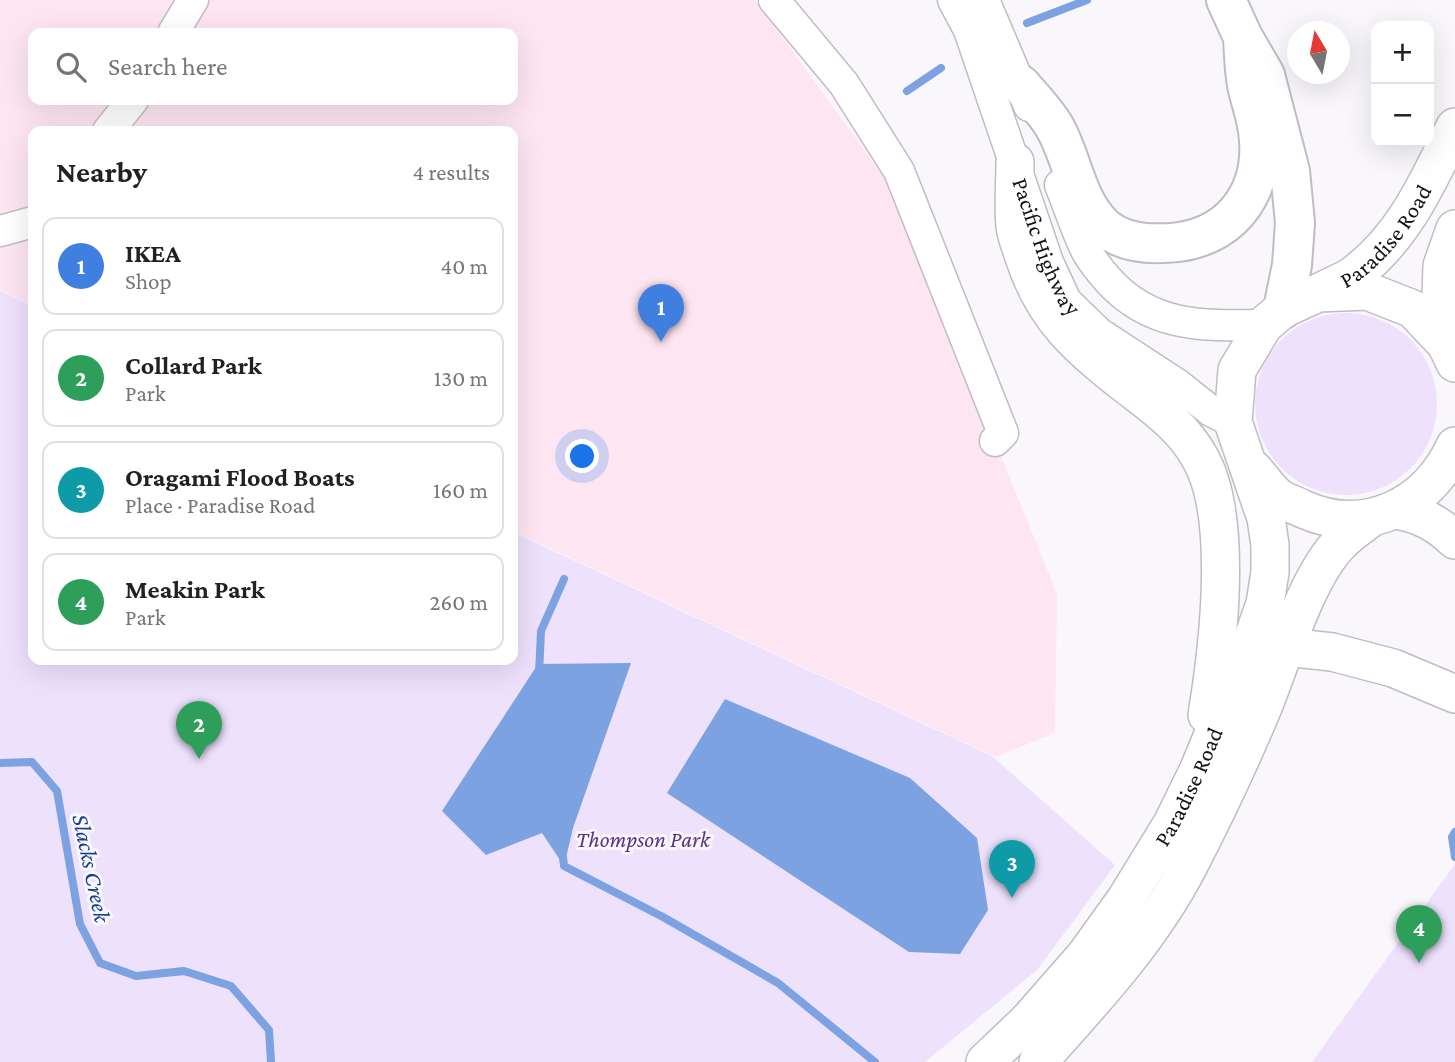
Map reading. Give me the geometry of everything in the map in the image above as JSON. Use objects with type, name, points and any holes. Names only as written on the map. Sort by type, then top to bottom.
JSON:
[{"type":"highway","points":[[1226,0],[1265,75],[1290,171],[1295,223],[1292,265],[1273,317]]},
{"type":"highway","points":[[1021,85],[1055,126],[1084,200],[1104,226],[1129,241],[1154,244],[1180,242],[1204,236],[1226,225],[1241,210],[1250,192],[1259,162],[1259,132],[1247,84],[1243,37]]},
{"type":"main road","name":"Paradise Road","points":[[1273,317],[1354,275],[1394,238],[1420,198],[1455,127]]},
{"type":"main road","points":[[1014,162],[1016,228],[1029,271],[1046,309],[1090,357],[1178,427],[1202,460],[1213,489],[1218,516],[1219,597],[1216,662],[1198,771]]},
{"type":"main road","points":[[1451,354],[1441,298],[1442,266],[1455,229]]},
{"type":"main road","points":[[1318,293],[1367,291],[1413,309],[1451,354]]},
{"type":"main road","points":[[1233,422],[1237,370],[1273,317]]},
{"type":"main road","name":"Paradise Road","points":[[998,1051],[1028,1021],[1084,956],[1126,899],[1172,824],[1198,771],[1250,646],[1265,604],[1270,572],[1270,545],[1266,518],[1233,422]]},
{"type":"main road","name":"Paradise Road","points":[[1038,1062],[1098,995],[1143,938],[1171,896],[1232,781],[1307,597],[1327,559],[1341,541],[1424,491],[1446,466],[1455,446]]},
{"type":"main road","points":[[1246,460],[1278,497],[1322,517],[1413,513],[1438,524],[1455,540]]},
{"type":"main road","points":[[1286,647],[1332,652],[1393,668],[1455,694]]},
{"type":"street","points":[[176,28],[193,0]]},
{"type":"street","points":[[774,0],[844,84],[899,171],[1003,433],[995,441]]},
{"type":"street","points":[[787,0],[833,74]]},
{"type":"street","name":"Pacific Highway","points":[[953,0],[969,30],[1048,262],[1066,300],[1099,332],[1177,384],[1211,411],[1233,422]]},
{"type":"street","name":"Pacific Highway","points":[[984,0],[1087,252],[1120,293],[1160,317],[1191,324],[1273,317]]},
{"type":"street","points":[[112,126],[129,105]]},
{"type":"street","points":[[0,231],[28,223]]},
{"type":"shaded area","points":[[0,0],[755,0],[892,188],[1057,594],[1055,733],[996,757],[518,533],[518,126],[28,126],[28,304],[0,289]]},
{"type":"green space","name":"Thompson Park","points":[[0,290],[28,304],[28,665],[518,665],[518,534],[992,756],[1115,865],[1037,970],[925,1062],[0,1062]]},
{"type":"green space","points":[[1346,313],[1381,320],[1397,328],[1410,340],[1422,353],[1430,369],[1437,404],[1430,439],[1422,455],[1410,468],[1397,480],[1381,488],[1346,495],[1311,488],[1295,480],[1282,468],[1270,455],[1262,439],[1255,404],[1262,369],[1270,353],[1282,340],[1295,328],[1311,320]]},
{"type":"green space","points":[[1455,864],[1455,1062],[1312,1062]]},
{"type":"water","points":[[631,663],[573,828],[564,866],[542,833],[486,855],[442,811],[538,664]]},
{"type":"water","points":[[725,699],[910,778],[977,838],[988,910],[960,954],[909,952],[667,793]]},
{"type":"waterway","points":[[1027,23],[1087,0]]},
{"type":"waterway","points":[[907,91],[941,68]]},
{"type":"waterway","points":[[539,674],[541,631],[564,579]]},
{"type":"waterway","name":"Slacks Creek","points":[[0,763],[32,762],[57,791],[80,924],[100,963],[136,976],[184,971],[231,986],[269,1030],[271,1062]]},
{"type":"waterway","points":[[1455,832],[1452,837],[1455,857]]},
{"type":"waterway","points":[[563,857],[564,866],[663,917],[778,983],[875,1062]]},
{"type":"place","name":"IKEA","points":[[661,342]]},
{"type":"place","name":"Collard Park","points":[[199,759]]},
{"type":"place","name":"Oragami Flood Boats","points":[[1012,898]]},
{"type":"place","name":"Meakin Park","points":[[1419,963]]}]
